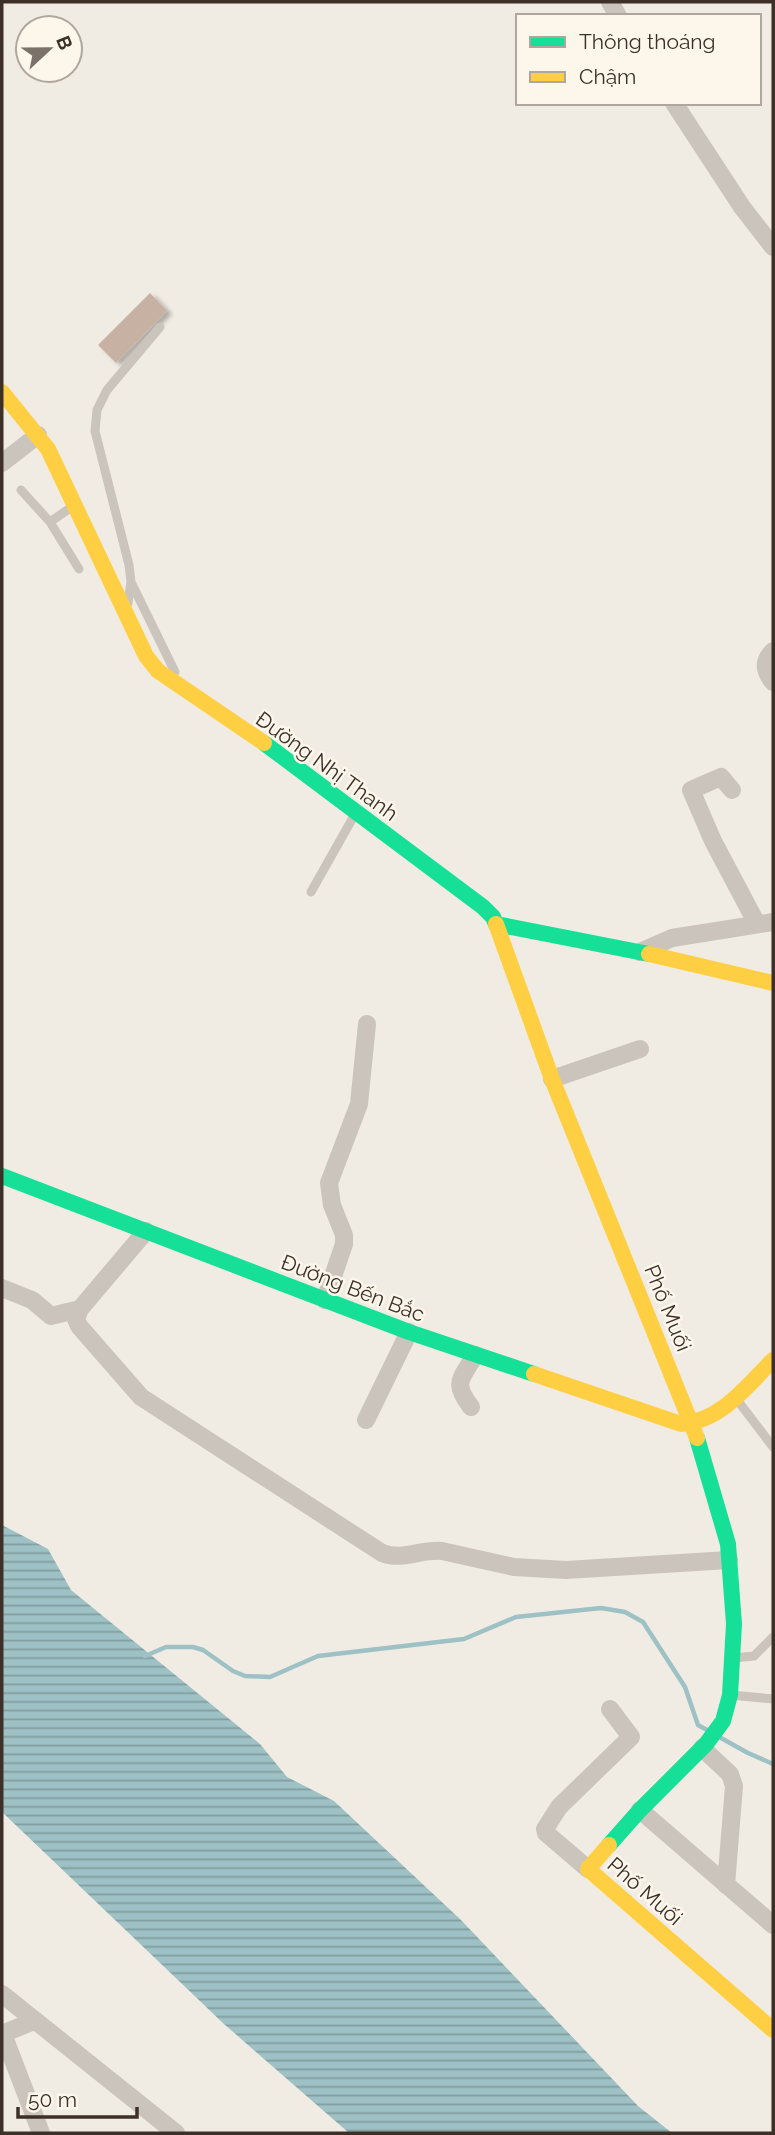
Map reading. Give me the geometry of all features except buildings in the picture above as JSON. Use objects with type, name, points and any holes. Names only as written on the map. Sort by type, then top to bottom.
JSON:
[{"type":"street","points":[[675,105],[742,207],[773,247]]},
{"type":"street","name":"Đường Nhị Thanh","points":[[2,392],[48,449],[146,656],[158,671],[283,756],[483,907],[496,924]]},
{"type":"street","points":[[2,463],[38,435]]},
{"type":"street","points":[[773,651],[766,657],[765,666],[765,673],[773,682]]},
{"type":"street","points":[[639,952],[672,937],[765,923],[713,841],[691,790],[722,777],[732,790]]},
{"type":"street","points":[[496,924],[639,952],[773,983]]},
{"type":"street","name":"Phố Muối","points":[[496,924],[552,1079],[693,1425],[728,1544],[734,1624],[730,1695],[723,1721],[704,1746],[640,1810],[588,1869],[773,2030]]},
{"type":"street","points":[[325,1300],[344,1244],[344,1235],[332,1205],[329,1183],[359,1104],[367,1024]]},
{"type":"street","points":[[552,1079],[640,1049]]},
{"type":"street","name":"Đường Bến Bắc","points":[[2,1176],[408,1332],[670,1421],[693,1425]]},
{"type":"street","points":[[146,1231],[80,1309],[76,1318],[79,1326],[141,1397],[382,1553],[393,1558],[442,1550],[514,1567],[566,1570],[729,1560]]},
{"type":"street","points":[[2,1288],[32,1300],[51,1316],[80,1309]]},
{"type":"street","points":[[366,1420],[408,1332]]},
{"type":"street","points":[[471,1407],[460,1393],[460,1386],[475,1355]]},
{"type":"street","points":[[693,1425],[714,1416],[773,1360]]},
{"type":"street","points":[[588,1869],[546,1833],[545,1829],[559,1807],[631,1737],[610,1709]]},
{"type":"street","points":[[704,1746],[730,1774],[733,1786],[726,1885]]},
{"type":"street","points":[[640,1810],[773,1925]]},
{"type":"street","points":[[2,1994],[176,2133]]},
{"type":"street","points":[[34,2021],[2,2034],[41,2133]]},
{"type":"lane","points":[[126,614],[131,582],[130,565],[94,431],[97,410],[107,390],[160,327]]},
{"type":"lane","points":[[21,490],[50,523],[79,569]]},
{"type":"lane","points":[[50,523],[75,505]]},
{"type":"lane","points":[[131,582],[183,689]]},
{"type":"lane","points":[[311,892],[355,812]]},
{"type":"lane","points":[[735,1397],[773,1447]]},
{"type":"lane","points":[[732,1658],[754,1657],[773,1637]]},
{"type":"lane","points":[[730,1695],[773,1699]]},
{"type":"water","points":[[2,1525],[48,1549],[71,1590],[260,1744],[287,1777],[334,1801],[461,1920],[638,2106],[672,2133],[349,2133],[224,2024],[2,1812]]},
{"type":"waterway","points":[[145,1656],[166,1647],[193,1647],[203,1650],[245,1676],[270,1677],[318,1656],[464,1639],[516,1617],[601,1608],[625,1612],[643,1622],[685,1687],[698,1725],[707,1730]]},
{"type":"waterway","points":[[721,1738],[773,1764]]},
{"type":"traffic: fast","points":[[264,743],[483,907],[496,924],[649,954]]},
{"type":"traffic: fast","points":[[2,1176],[409,1332],[534,1374]]},
{"type":"traffic: fast","points":[[609,1845],[706,1744],[723,1721],[730,1695],[734,1624],[728,1544],[697,1438]]},
{"type":"traffic: slow","points":[[2,392],[48,449],[146,656],[158,671],[264,743]]},
{"type":"traffic: slow","points":[[496,924],[552,1079],[697,1438]]},
{"type":"traffic: slow","points":[[649,954],[773,983]]},
{"type":"traffic: slow","points":[[534,1374],[681,1424],[708,1417],[721,1410],[773,1360]]},
{"type":"traffic: slow","points":[[609,1845],[588,1869],[773,2030]]}]
